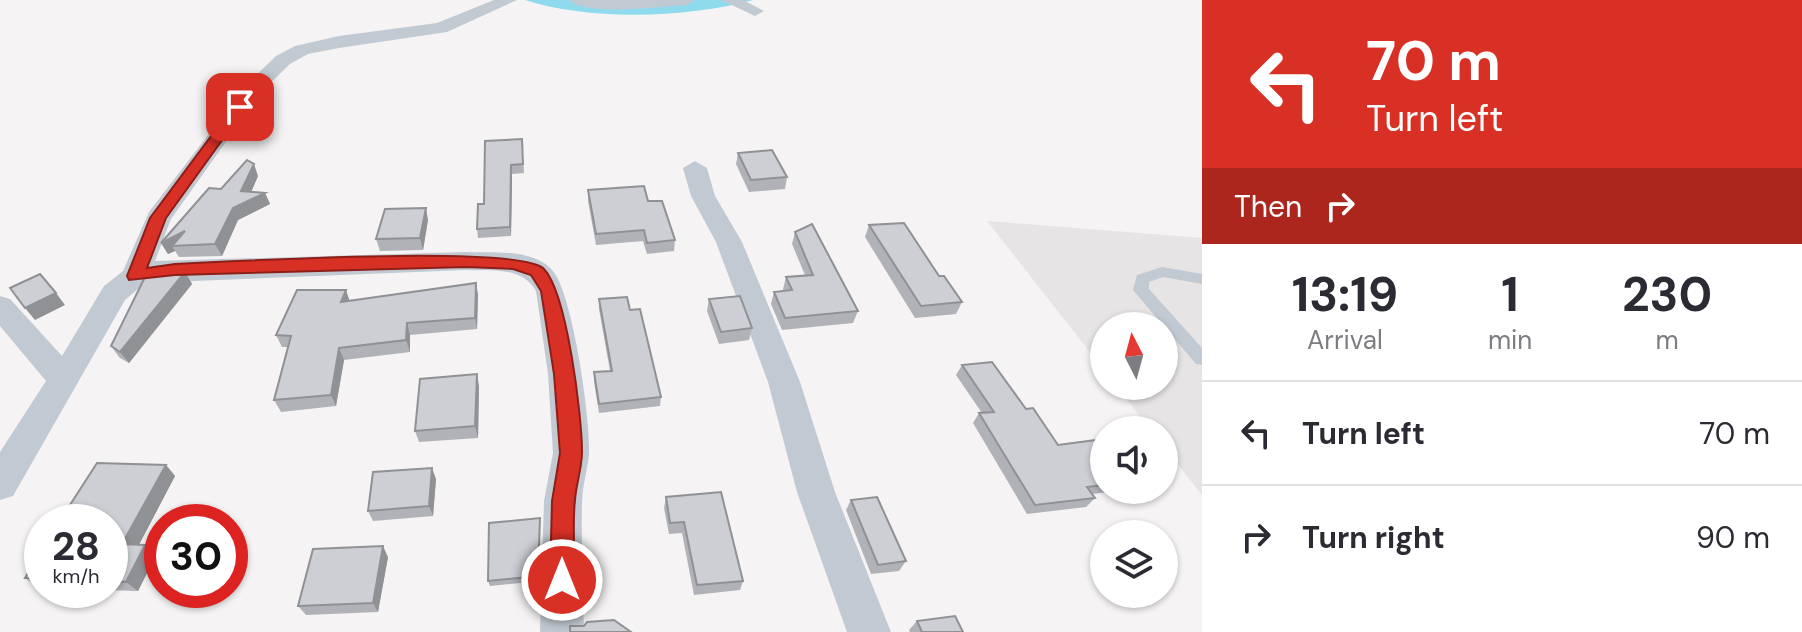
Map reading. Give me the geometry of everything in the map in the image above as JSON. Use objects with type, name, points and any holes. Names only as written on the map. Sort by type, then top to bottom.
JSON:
[{"type":"street","points":[[135,276],[158,218],[255,87],[283,60],[302,50],[339,42],[441,28],[509,0]]},
{"type":"street","points":[[577,0],[615,4],[687,0]]},
{"type":"street","points":[[729,0],[755,11]]},
{"type":"street","points":[[695,168],[703,196],[729,242],[784,382],[816,492],[869,632]]},
{"type":"street","points":[[0,484],[114,293],[135,276],[175,269],[466,261],[514,263],[537,271],[550,291],[564,374],[571,453],[563,501],[562,632]]},
{"type":"street","points":[[0,306],[64,380]]},
{"type":"lane","points":[[1202,279],[1162,272],[1142,279],[1141,290],[1202,359]]},
{"type":"shaded area","points":[[987,221],[1202,238],[1202,495],[1178,465],[1178,416],[1140,416],[1127,400],[1178,400],[1178,312],[1090,312],[1090,352]]},
{"type":"water","points":[[525,0],[753,0],[699,11],[639,15],[578,11]]},
{"type":"building","points":[[522,139],[523,164],[511,165],[510,227],[477,229],[478,204],[484,204],[485,141]]},
{"type":"building","points":[[772,150],[787,177],[751,180],[738,153]]},
{"type":"building","points":[[247,160],[254,164],[241,191],[265,193],[233,208],[215,244],[172,246],[185,231],[161,243],[209,188],[221,189]]},
{"type":"building","points":[[644,186],[648,201],[662,201],[675,240],[647,243],[644,230],[596,234],[588,190]]},
{"type":"building","points":[[426,208],[420,238],[376,239],[385,209]]},
{"type":"building","points":[[904,223],[939,276],[944,276],[962,302],[921,306],[869,225]]},
{"type":"building","points":[[812,224],[858,311],[785,318],[774,292],[792,290],[786,277],[813,275],[795,232]]},
{"type":"building","points":[[185,272],[120,352],[111,346],[146,275]]},
{"type":"building","points":[[40,274],[56,293],[25,308],[10,288]]},
{"type":"building","points":[[476,283],[475,318],[407,323],[406,340],[339,348],[331,395],[274,400],[291,336],[276,335],[297,290],[346,290],[341,302]]},
{"type":"building","points":[[740,296],[752,328],[721,332],[709,299]]},
{"type":"building","points":[[627,297],[630,310],[640,309],[661,397],[599,404],[594,372],[612,371],[599,299]]},
{"type":"building","points":[[992,362],[1026,409],[1033,408],[1058,445],[1090,441],[1090,487],[1087,487],[1090,499],[1035,505],[979,413],[994,412],[962,365]]},
{"type":"building","points":[[477,374],[475,426],[415,431],[420,379]]},
{"type":"building","points":[[97,463],[166,465],[128,533],[128,504],[71,504]]},
{"type":"building","points":[[432,468],[429,506],[368,511],[373,472]]},
{"type":"building","points":[[721,492],[743,581],[697,585],[684,522],[670,523],[666,497]]},
{"type":"building","points":[[877,497],[906,561],[878,565],[851,500]]},
{"type":"building","points":[[540,518],[538,576],[488,581],[489,523]]},
{"type":"building","points":[[128,544],[144,547],[128,578]]},
{"type":"building","points":[[383,546],[373,603],[298,606],[313,549]]},
{"type":"building","points":[[955,616],[963,632],[922,632],[917,621]]},
{"type":"building","points":[[614,620],[631,632],[570,632],[570,626]]},
{"type":"route","points":[[240,107],[158,218],[135,276],[175,269],[466,261],[514,263],[537,271],[550,291],[564,374],[571,453],[563,501],[562,580]]}]
